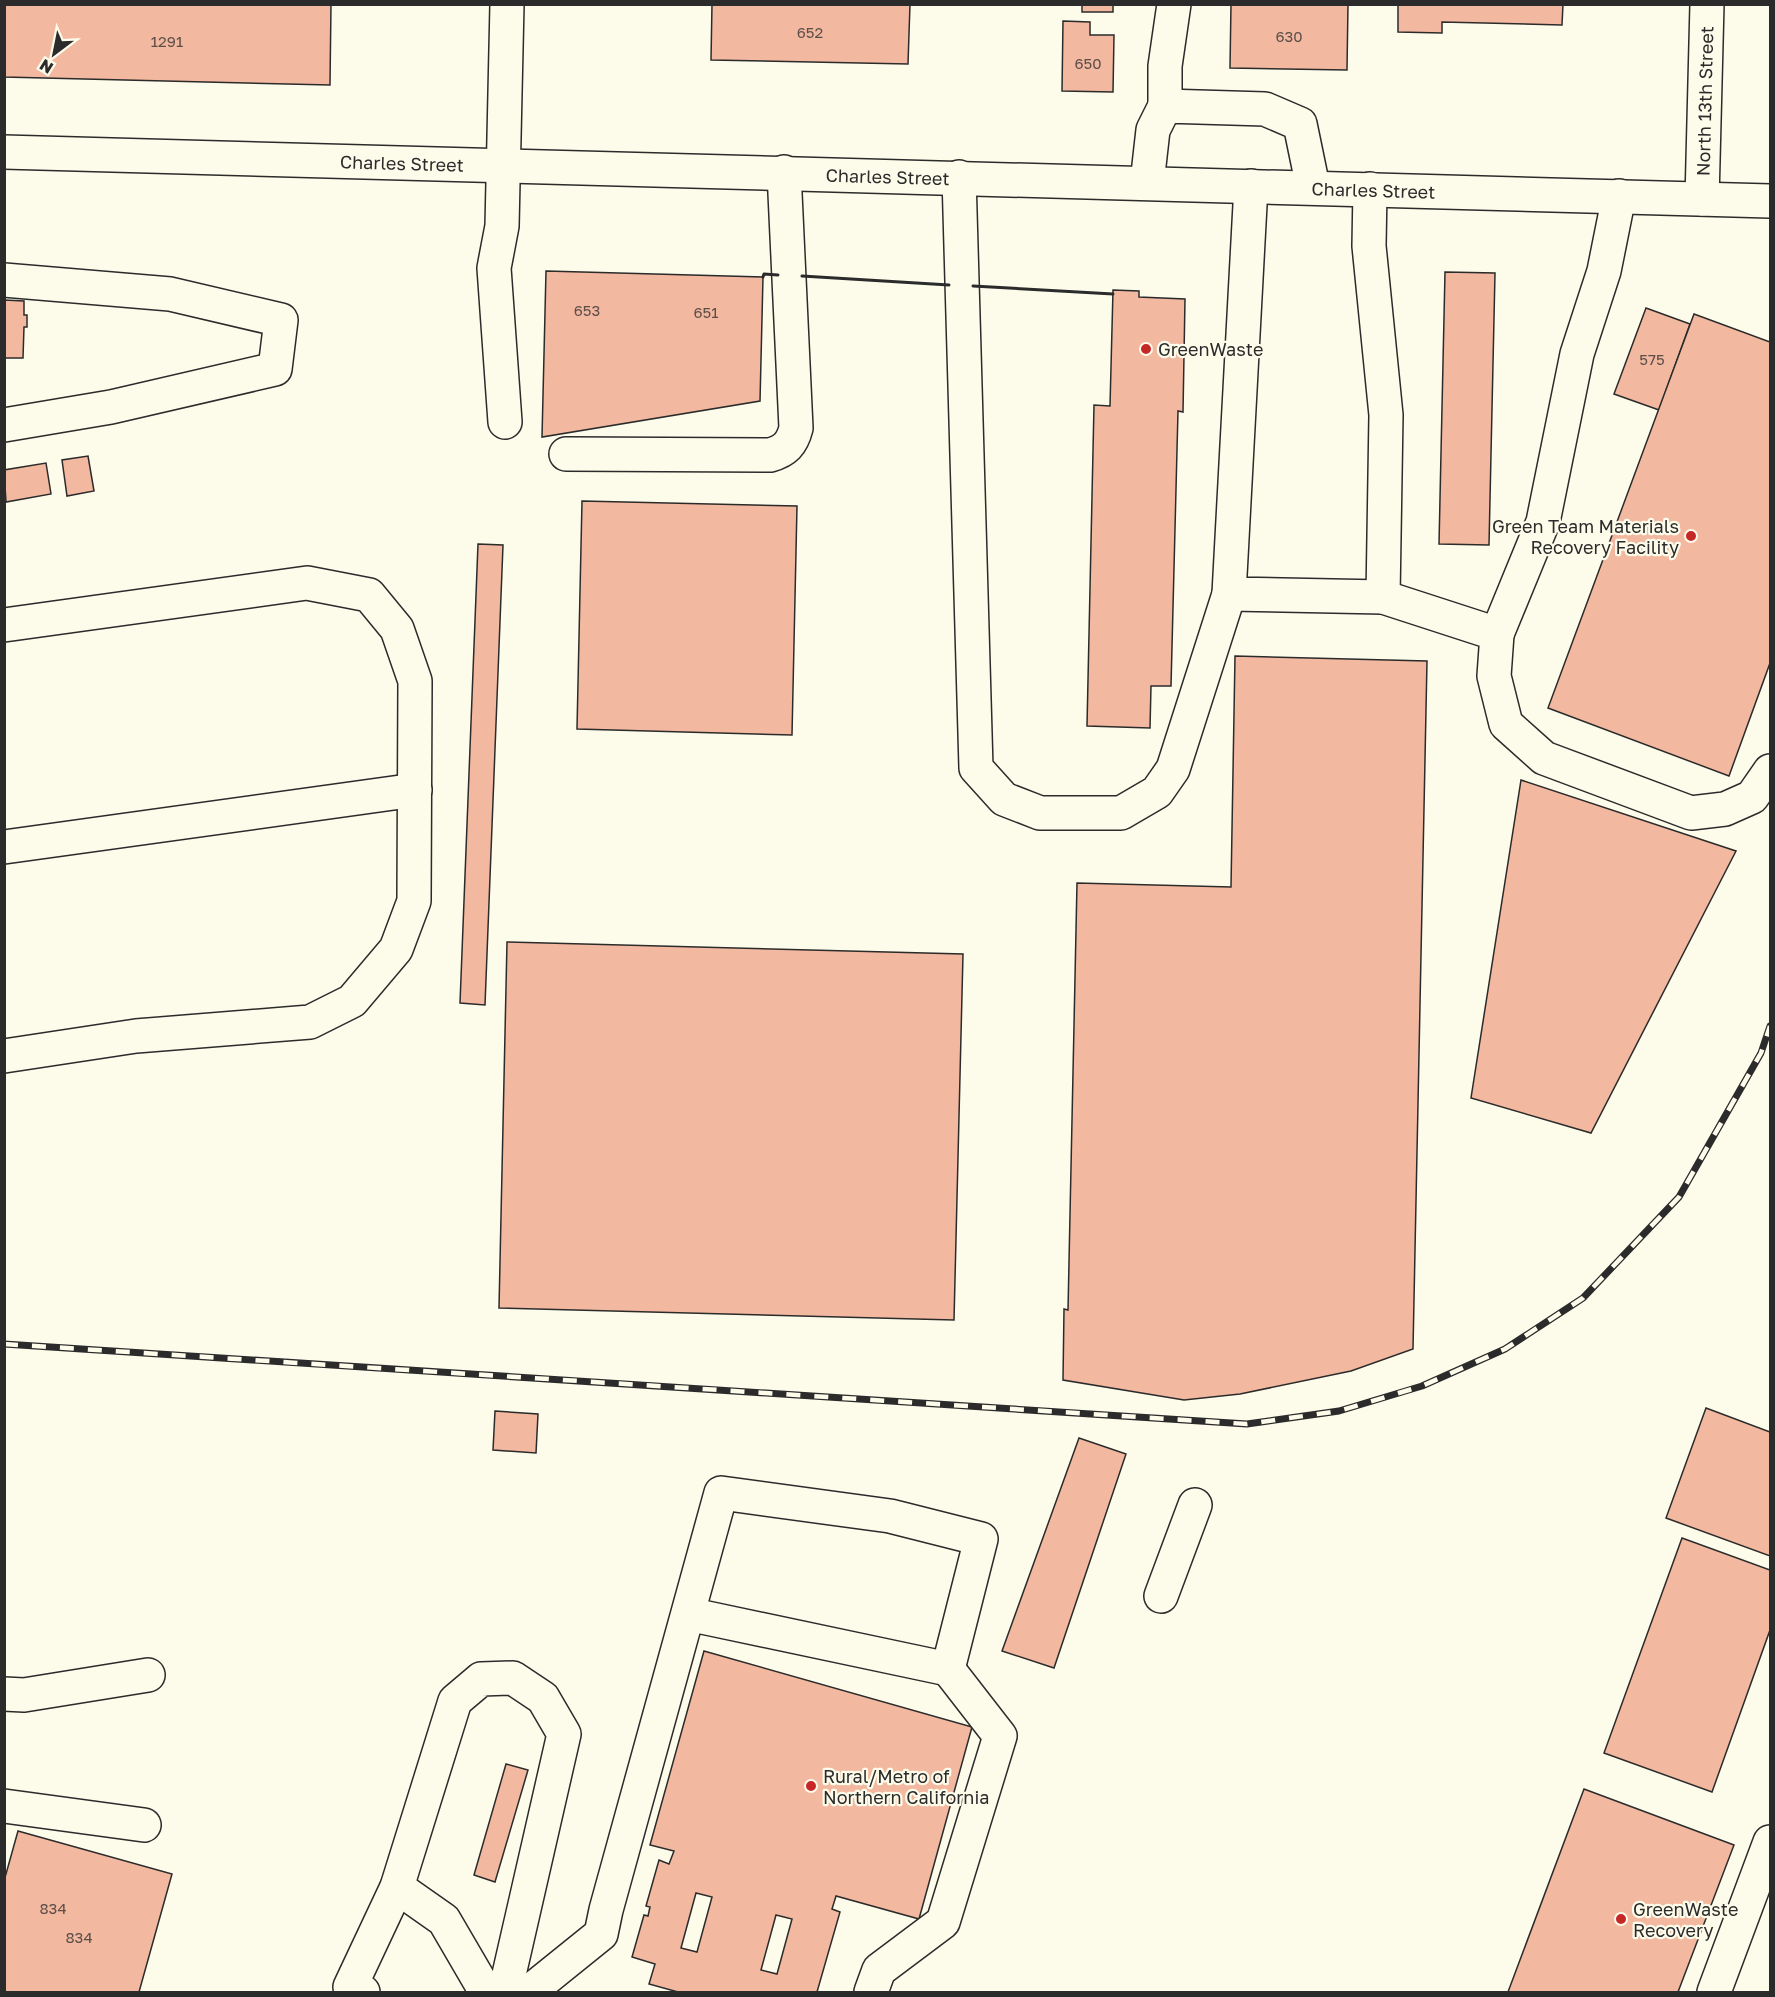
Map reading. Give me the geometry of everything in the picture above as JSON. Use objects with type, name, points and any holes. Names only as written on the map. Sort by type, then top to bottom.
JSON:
[{"type":"street","points":[[505,422],[494,268],[502,226],[507,4]]},
{"type":"street","points":[[1147,183],[1153,130],[1165,106],[1165,66],[1174,4]]},
{"type":"street","name":"North 13th Street","points":[[1701,199],[1707,4]]},
{"type":"street","points":[[1165,106],[1265,109],[1300,124],[1313,187]]},
{"type":"street","name":"Charles Street","points":[[4,152],[1770,201]]},
{"type":"street","points":[[566,454],[770,455],[782,452],[792,441],[796,428],[784,172]]},
{"type":"street","points":[[959,177],[976,768],[1004,799],[1040,813],[1121,813],[1157,792],[1173,769],[1228,594],[1251,186]]},
{"type":"street","points":[[1370,189],[1369,246],[1386,415],[1383,597]]},
{"type":"street","points":[[1619,196],[1604,271],[1577,354],[1542,522],[1497,634],[1494,676],[1506,724],[1544,758],[1691,813],[1725,809],[1752,797],[1770,771]]},
{"type":"street","points":[[4,280],[171,294],[280,320],[275,369],[111,407],[4,425]]},
{"type":"street","points":[[4,625],[308,583],[369,596],[397,629],[416,681],[414,901],[396,949],[352,1001],[310,1022],[136,1036],[4,1056]]},
{"type":"street","points":[[1228,594],[1383,597],[1497,634]]},
{"type":"street","points":[[4,847],[415,790]]},
{"type":"street","points":[[529,1992],[601,1934],[721,1493],[890,1516],[981,1539],[948,1669]]},
{"type":"street","points":[[1161,1596],[1195,1505]]},
{"type":"street","points":[[687,1614],[948,1669],[999,1736],[943,1922],[879,1970],[870,1992]]},
{"type":"street","points":[[4,1694],[24,1695],[148,1675]]},
{"type":"street","points":[[356,1990],[397,1887],[455,1701],[481,1679],[513,1678],[543,1698],[564,1734],[505,1992]]},
{"type":"street","points":[[4,1806],[144,1825]]},
{"type":"street","points":[[1714,1992],[1770,1842]]},
{"type":"street","points":[[397,1887],[444,1920],[486,1992]]},
{"type":"building","points":[[4,4],[331,4],[330,85],[4,77]]},
{"type":"building","points":[[712,4],[910,4],[908,64],[711,60]]},
{"type":"building","points":[[1082,4],[1113,4],[1113,12],[1082,12]]},
{"type":"building","points":[[1231,4],[1348,4],[1347,70],[1230,68]]},
{"type":"building","points":[[1398,4],[1563,4],[1562,25],[1442,22],[1442,33],[1398,32]]},
{"type":"building","points":[[1063,21],[1090,22],[1090,35],[1114,35],[1113,92],[1062,91]]},
{"type":"building","points":[[546,271],[763,277],[760,401],[542,437]]},
{"type":"building","points":[[1445,272],[1495,273],[1489,545],[1439,544]]},
{"type":"building","points":[[1113,290],[1139,291],[1139,297],[1185,299],[1183,412],[1178,411],[1171,686],[1151,686],[1150,728],[1087,726],[1094,405],[1110,406]]},
{"type":"building","points":[[4,300],[24,301],[27,327],[24,327],[23,358],[4,358]]},
{"type":"building","points":[[1646,308],[1690,324],[1659,410],[1614,394]]},
{"type":"building","name":"Green Team Materials Recovery Facility","points":[[1694,314],[1770,342],[1770,663],[1729,776],[1548,708]]},
{"type":"building","points":[[88,456],[94,491],[67,496],[62,460]]},
{"type":"building","points":[[46,463],[51,494],[6,502],[4,470]]},
{"type":"building","points":[[582,501],[797,506],[792,735],[577,729]]},
{"type":"building","points":[[478,544],[503,545],[485,1005],[460,1003]]},
{"type":"building","points":[[1235,656],[1427,661],[1413,1349],[1351,1371],[1240,1394],[1184,1400],[1063,1380],[1064,1309],[1068,1310],[1077,883],[1231,887]]},
{"type":"building","points":[[1521,780],[1736,851],[1591,1133],[1471,1098]]},
{"type":"building","points":[[507,942],[963,954],[954,1320],[499,1308]]},
{"type":"building","points":[[1706,1408],[1770,1432],[1770,1556],[1666,1518]]},
{"type":"building","points":[[495,1411],[538,1414],[536,1453],[493,1450]]},
{"type":"building","points":[[1079,1438],[1126,1454],[1054,1668],[1002,1651]]},
{"type":"building","points":[[1682,1538],[1770,1570],[1770,1630],[1712,1792],[1604,1753]]},
{"type":"building","name":"Rural/Metro of Northern California","points":[[704,1651],[972,1727],[919,1919],[836,1896],[832,1909],[840,1912],[817,1992],[678,1992],[649,1984],[655,1964],[632,1957],[644,1915],[648,1916],[650,1907],[646,1906],[659,1860],[669,1864],[674,1851],[650,1845]],"holes":[[[696,1893],[712,1897],[697,1952],[681,1948]],[[776,1915],[792,1919],[777,1974],[761,1970]]]},
{"type":"building","points":[[506,1764],[528,1770],[495,1882],[474,1875]]},
{"type":"building","name":"GreenWaste Recovery","points":[[1584,1789],[1734,1845],[1678,1992],[1508,1992]]},
{"type":"building","points":[[18,1831],[172,1874],[139,1992],[4,1992],[4,1881]]},
{"type":"railway","points":[[4,1344],[1247,1424],[1339,1411],[1422,1386],[1505,1349],[1583,1298],[1679,1197],[1761,1053],[1770,1026]]},
{"type":"wall","points":[[763,277],[764,274],[778,275]]},
{"type":"wall","points":[[802,276],[949,285]]},
{"type":"wall","points":[[973,286],[1113,294]]},
{"type":"place","name":"GreenWaste","points":[[1146,349]]},
{"type":"place","name":"Green Team Materials Recovery Facility","points":[[1691,536]]},
{"type":"place","name":"Rural/Metro of Northern California","points":[[811,1786]]},
{"type":"place","name":"GreenWaste Recovery","points":[[1621,1919]]}]
